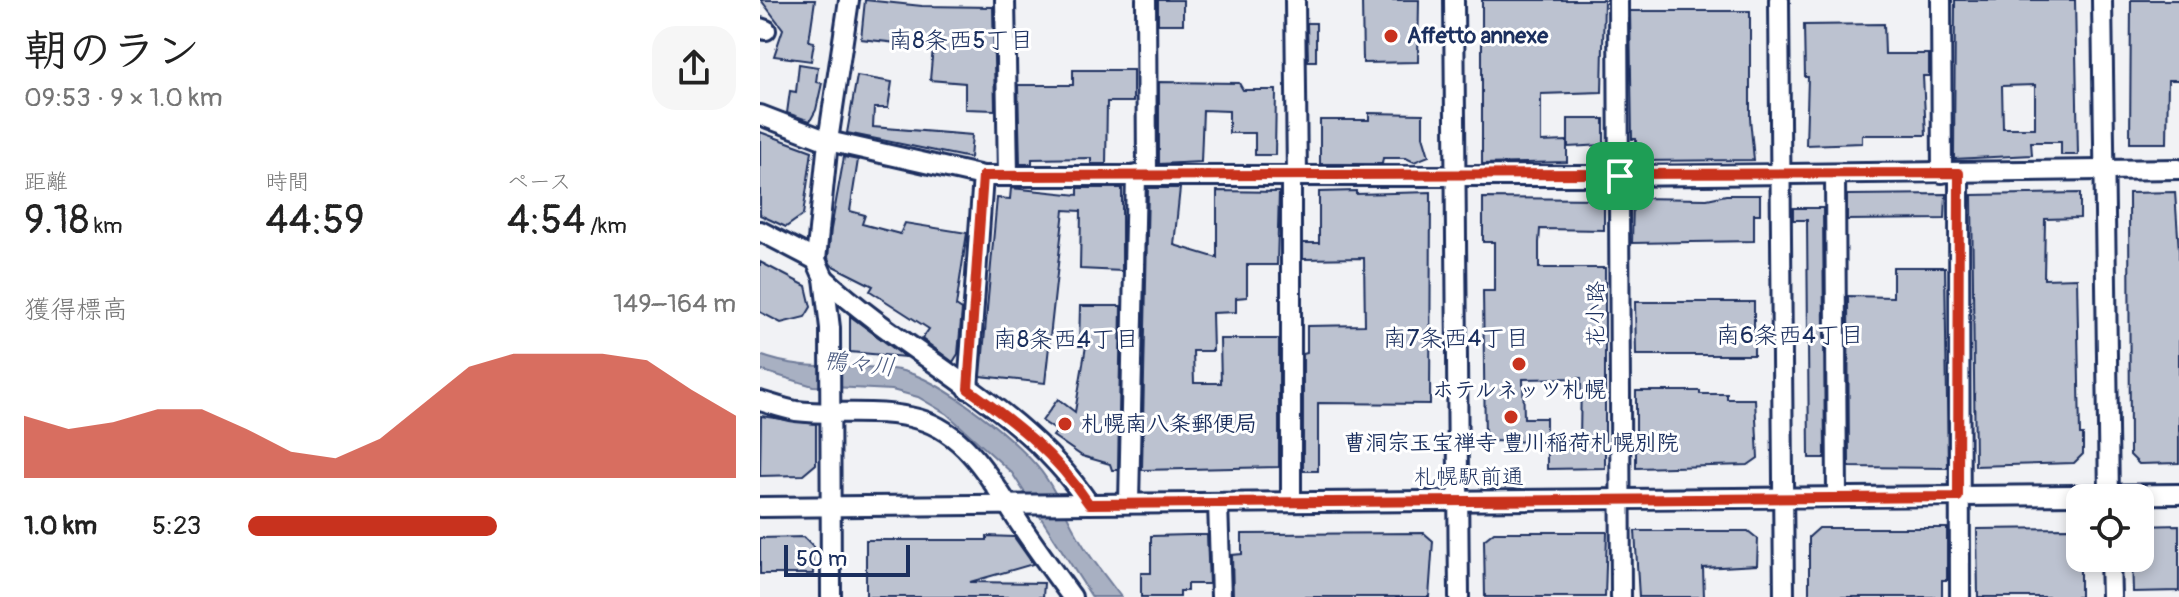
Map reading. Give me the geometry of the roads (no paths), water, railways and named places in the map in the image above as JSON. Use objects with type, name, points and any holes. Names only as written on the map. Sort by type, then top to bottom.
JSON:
[{"type":"street","points":[[831,597],[831,365],[824,278],[816,260],[828,141],[849,0]]},
{"type":"street","points":[[1005,0],[1008,176]]},
{"type":"street","points":[[1129,503],[1146,0]]},
{"type":"street","points":[[1291,502],[1295,0]]},
{"type":"street","points":[[1454,0],[1459,597]]},
{"type":"street","name":"花小路","points":[[1618,0],[1621,597]]},
{"type":"street","points":[[1779,0],[1784,597]]},
{"type":"street","points":[[1941,0],[1951,173],[1960,597]]},
{"type":"street","points":[[2102,0],[2109,484]]},
{"type":"street","points":[[760,115],[828,141],[983,176],[1456,177],[2179,169]]},
{"type":"street","points":[[1835,174],[1837,497]]},
{"type":"street","points":[[968,389],[983,176]]},
{"type":"street","points":[[760,231],[816,260]]},
{"type":"street","points":[[824,278],[853,305],[1015,423],[1060,462],[1089,504]]},
{"type":"street","points":[[760,401],[796,411],[917,418],[933,425],[974,455],[1072,597]]},
{"type":"street","name":"札幌駅前通","points":[[2154,495],[2179,494]]},
{"type":"street","name":"札幌駅前通","points":[[760,507],[2066,496]]},
{"type":"street","points":[[1218,503],[1221,597]]},
{"type":"street","points":[[2110,572],[2111,597]]},
{"type":"water","points":[[760,355],[812,366],[899,370],[936,385],[957,398],[1019,447],[1035,464],[1051,486],[1085,548],[1121,597],[1092,597],[1012,473],[947,414],[918,397],[892,390],[813,386],[760,370]]},
{"type":"place","name":"Affetto annexe","points":[[1391,36]]},
{"type":"place","name":"ホテルネッツ札幌","points":[[1519,364]]},
{"type":"place","name":"曹洞宗玉宝禅寺 豊川稲荷札幌別院","points":[[1511,417]]},
{"type":"place","name":"札幌南八条郵便局","points":[[1065,424]]},
{"type":"district","name":"南8条西5丁目","points":[[961,40]]},
{"type":"district","name":"南6条西4丁目","points":[[1790,335]]},
{"type":"district","name":"南7条西4丁目","points":[[1456,338]]},
{"type":"district","name":"南8条西4丁目","points":[[1066,339]]},
{"type":"water label","name":"鴨々川","points":[[859,364]]}]
